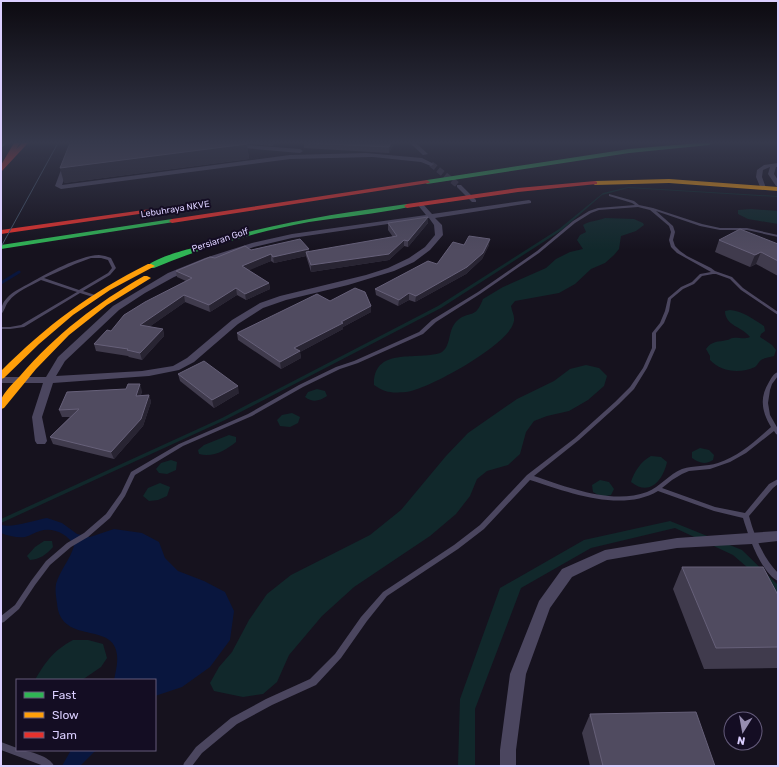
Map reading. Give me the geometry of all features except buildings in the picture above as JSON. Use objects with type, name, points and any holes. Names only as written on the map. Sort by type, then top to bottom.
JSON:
[{"type":"main road","name":"Lebuhraya NKVE","points":[[1,247],[447,179]]},
{"type":"main road","name":"Persiaran Golf","points":[[1,406],[18,380],[48,348],[90,312],[140,282],[179,263],[238,243],[292,230],[423,206],[472,198],[486,199],[493,194],[564,186],[651,181],[722,185],[760,180],[776,182]]},
{"type":"main road","name":"Persiaran Golf","points":[[1,376],[57,323],[94,296],[142,270],[184,253],[224,240],[276,226],[423,206]]},
{"type":"main road","name":"Lebuhraya NKVE","points":[[1,232],[158,210]]},
{"type":"street","points":[[61,179],[58,186],[61,187],[123,179]]},
{"type":"street","points":[[760,180],[776,182]]},
{"type":"street","points":[[459,186],[472,198]]},
{"type":"street","points":[[41,440],[37,417],[49,380],[61,359],[116,308],[142,291],[171,275],[208,260],[252,245],[292,236],[529,202]]},
{"type":"street","points":[[1,380],[77,379],[148,373],[176,368],[187,362],[222,331],[260,305],[310,290],[369,277],[397,268],[416,257],[432,245],[439,235],[438,225],[423,206]]},
{"type":"street","points":[[508,766],[508,750],[518,674],[544,605],[567,573],[605,555],[677,543],[778,536]]},
{"type":"lane","points":[[610,195],[634,202],[638,206]]},
{"type":"lane","points":[[1,620],[17,607],[48,562],[69,544],[86,535],[108,516],[123,494],[133,474],[181,445],[250,416],[301,386],[338,368],[356,362],[421,332],[434,321],[480,293],[538,252],[574,222],[590,212],[598,209],[638,206],[684,218],[700,225],[720,229],[747,229],[778,236]]},
{"type":"lane","points":[[651,209],[671,226],[673,232],[671,236],[673,245],[679,254],[710,267],[715,273]]},
{"type":"lane","points":[[1,313],[5,302],[10,296],[42,278],[81,260],[97,257],[105,257],[110,259],[114,268],[113,271],[22,326],[1,328]]},
{"type":"lane","points":[[187,766],[199,750],[234,721],[269,702],[313,682],[338,656],[364,619],[385,594],[456,547],[482,527],[529,477],[577,439],[632,388],[654,348],[654,334],[662,323],[667,311],[669,299],[682,288],[693,283],[701,275],[715,273],[731,278],[742,289],[778,314]]},
{"type":"lane","points":[[42,278],[94,296]]},
{"type":"lane","points":[[529,477],[579,494],[598,498],[614,499],[645,495],[658,489],[674,476],[686,470],[711,467],[730,461],[776,430],[770,423],[764,406],[766,391],[775,376],[778,374]]},
{"type":"lane","points":[[746,516],[771,486],[778,481]]},
{"type":"lane","points":[[658,489],[714,509],[746,516]]},
{"type":"lane","points":[[746,516],[752,539],[770,570],[778,578]]},
{"type":"lane","points":[[1,746],[46,762],[50,766]]},
{"type":"green space","points":[[628,187],[778,197],[628,188],[602,195],[562,230],[441,308],[225,420],[1,523],[1,519],[222,418],[438,306],[559,229],[603,193]]},
{"type":"green space","points":[[751,209],[778,211],[778,224],[748,219],[738,214],[738,210]]},
{"type":"green space","points":[[605,218],[634,219],[643,223],[644,225],[636,231],[621,236],[619,249],[614,255],[605,263],[591,269],[575,284],[559,293],[515,301],[511,306],[514,322],[507,333],[497,343],[466,365],[431,383],[406,392],[389,392],[374,385],[375,374],[379,366],[385,361],[393,358],[430,355],[442,352],[447,345],[452,328],[458,320],[475,312],[483,299],[503,287],[546,268],[556,259],[570,252],[583,249],[577,240],[580,235],[586,232],[583,225]]},
{"type":"green space","points":[[730,310],[744,314],[764,326],[765,331],[760,337],[772,345],[776,350],[774,356],[765,358],[755,367],[743,371],[731,371],[725,369],[714,364],[710,360],[710,356],[706,349],[710,344],[732,338],[750,337],[728,320],[725,311]]},
{"type":"green space","points":[[586,365],[599,368],[607,376],[604,386],[588,400],[569,411],[547,416],[534,421],[526,432],[520,454],[508,465],[487,471],[477,479],[470,496],[456,514],[430,536],[354,587],[322,616],[289,655],[277,682],[263,694],[243,697],[214,691],[210,683],[219,667],[232,652],[249,620],[267,594],[291,575],[370,535],[401,510],[446,456],[468,433],[517,399],[554,381],[570,369]]},
{"type":"green space","points":[[317,389],[325,391],[327,396],[316,401],[305,397],[308,392]]},
{"type":"green space","points":[[292,413],[300,417],[298,423],[290,427],[280,426],[277,420],[282,415]]},
{"type":"green space","points":[[229,435],[236,437],[236,442],[228,448],[214,454],[199,454],[198,450],[204,445]]},
{"type":"green space","points":[[700,448],[709,450],[714,455],[713,460],[702,463],[692,458],[692,452]]},
{"type":"green space","points":[[651,456],[661,457],[667,462],[659,480],[650,487],[644,488],[631,482],[641,464]]},
{"type":"green space","points":[[171,460],[177,462],[176,470],[167,474],[159,473],[156,469],[161,463]]},
{"type":"green space","points":[[600,480],[609,482],[614,489],[611,495],[602,497],[593,492],[592,485]]},
{"type":"green space","points":[[160,483],[170,487],[167,496],[158,500],[149,501],[143,496],[148,488]]},
{"type":"green space","points":[[670,521],[742,550],[778,585],[778,594],[733,555],[675,528],[591,548],[521,588],[475,709],[475,766],[458,766],[460,699],[500,588],[584,540]]},
{"type":"green space","points":[[44,541],[52,541],[53,547],[43,556],[30,560],[27,556],[35,547]]},
{"type":"green space","points":[[73,640],[88,640],[103,644],[107,658],[101,667],[83,679],[36,679],[43,667],[60,648]]},
{"type":"water","points":[[47,518],[62,523],[77,534],[90,537],[114,529],[142,533],[159,542],[165,558],[178,571],[204,581],[225,592],[234,611],[230,640],[210,667],[182,687],[156,696],[156,679],[114,679],[117,658],[116,650],[112,642],[104,637],[75,629],[66,624],[60,616],[56,598],[56,584],[74,546],[68,538],[60,532],[50,530],[36,532],[22,537],[1,533],[2,525],[17,525]]},
{"type":"water","points":[[70,751],[96,751],[80,766],[62,766]]},
{"type":"waterway","points":[[1,283],[19,272]]},
{"type":"tunnel","points":[[450,179],[459,186]]},
{"type":"tram line","points":[[1,247],[38,179]]},
{"type":"traffic: fast","points":[[427,182],[448,179]]},
{"type":"traffic: fast","points":[[151,266],[182,253],[245,234],[341,215],[407,206]]},
{"type":"traffic: fast","points":[[1,247],[172,221]]},
{"type":"traffic: slow","points":[[595,183],[669,181],[778,189]]},
{"type":"traffic: slow","points":[[1,376],[36,342],[70,313],[108,288],[151,266]]},
{"type":"traffic: slow","points":[[1,406],[49,349],[66,333],[104,304],[147,278]]},
{"type":"traffic: jam","points":[[172,221],[427,182]]},
{"type":"traffic: jam","points":[[407,206],[518,190],[595,183]]},
{"type":"traffic: jam","points":[[1,232],[151,211]]}]
